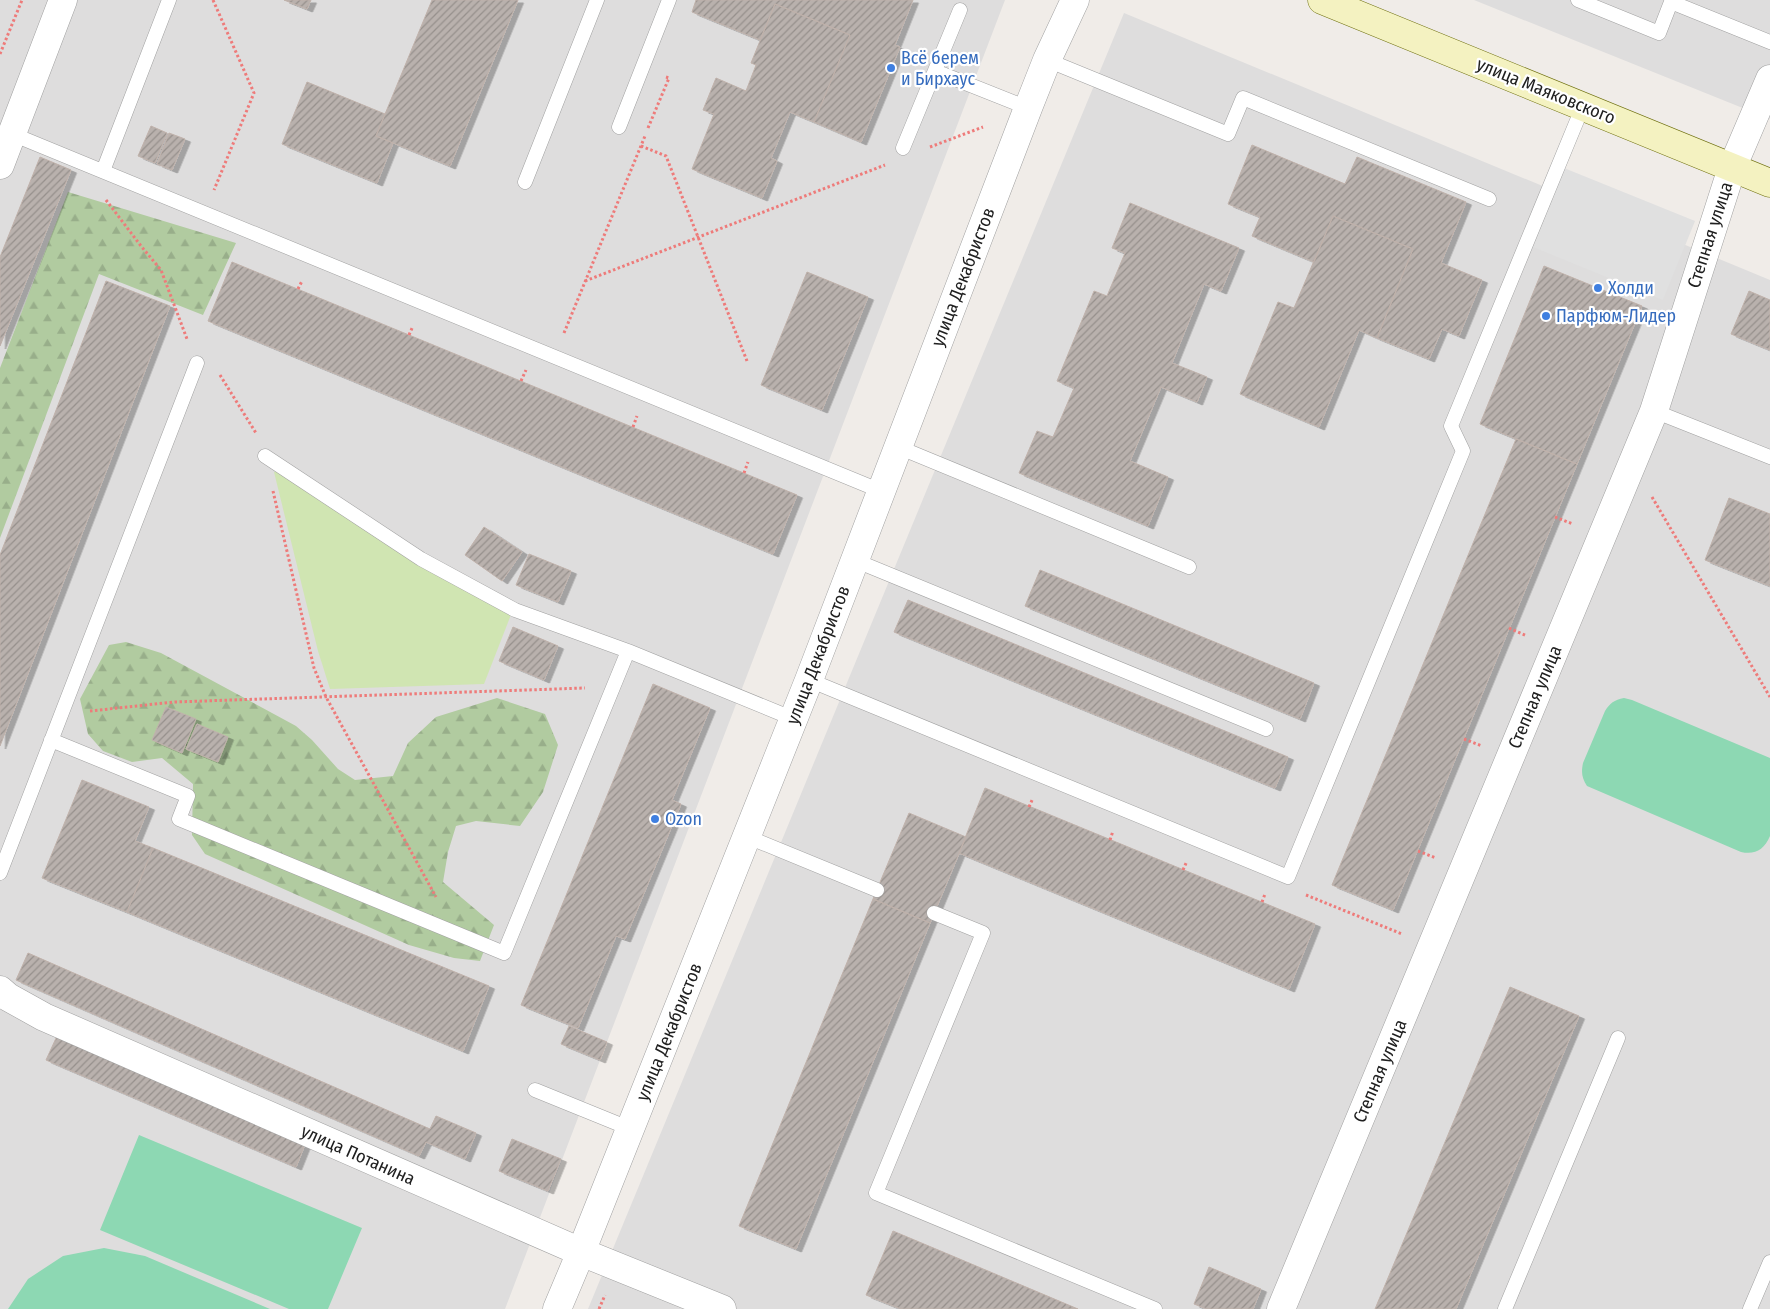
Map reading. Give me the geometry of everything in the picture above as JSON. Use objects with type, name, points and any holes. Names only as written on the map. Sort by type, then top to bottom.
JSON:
[{"type":"main road","name":"улица Маяковского","points":[[1322,0],[1770,183]]},
{"type":"street","points":[[0,165],[63,0]]},
{"type":"street","name":"улица Декабристов","points":[[557,1309],[631,1129],[794,719],[1028,108],[1047,60],[1075,0]]},
{"type":"street","name":"Степная улица","points":[[1281,1309],[1654,411],[1732,168],[1770,79]]},
{"type":"street","name":"улица Потанина","points":[[0,990],[8,997],[44,1017],[581,1252],[722,1309]]},
{"type":"lane","points":[[103,171],[168,0]]},
{"type":"lane","points":[[525,182],[597,0]]},
{"type":"lane","points":[[619,127],[669,0]]},
{"type":"lane","points":[[1578,0],[1659,33],[1672,1],[1770,42]]},
{"type":"lane","points":[[903,148],[960,10]]},
{"type":"lane","points":[[1047,60],[1228,134],[1243,98],[1489,199]]},
{"type":"lane","points":[[935,71],[1028,108]]},
{"type":"lane","points":[[809,680],[1288,877],[1463,451],[1451,426],[1583,106]]},
{"type":"lane","points":[[12,134],[881,491]]},
{"type":"lane","points":[[0,873],[197,363]]},
{"type":"lane","points":[[1654,411],[1770,457]]},
{"type":"lane","points":[[898,446],[1189,567]]},
{"type":"lane","points":[[265,456],[421,559],[515,610],[628,651],[794,719]]},
{"type":"lane","points":[[854,560],[1266,729]]},
{"type":"lane","points":[[51,740],[188,796],[179,818],[504,952],[628,651]]},
{"type":"lane","points":[[748,836],[877,890]]},
{"type":"lane","points":[[934,913],[983,934],[876,1193],[1155,1309]]},
{"type":"lane","points":[[1505,1309],[1618,1038]]},
{"type":"lane","points":[[536,1090],[631,1129]]},
{"type":"lane","points":[[1750,1309],[1770,1262]]},
{"type":"path","points":[[0,54],[22,0]]},
{"type":"path","points":[[204,213],[254,93],[213,0]]},
{"type":"path","points":[[554,357],[669,78],[643,66]]},
{"type":"path","points":[[921,150],[982,127]]},
{"type":"path","points":[[640,146],[666,156],[747,361]]},
{"type":"path","points":[[585,281],[886,164]]},
{"type":"path","points":[[103,171],[102,196],[161,270],[197,363],[218,372],[262,442],[314,668],[326,697],[455,933]]},
{"type":"path","points":[[1632,463],[1770,697]]},
{"type":"path","points":[[62,713],[174,702],[614,687]]},
{"type":"shaded area","points":[[0,0],[1005,0],[505,1309],[0,1309]]},
{"type":"shaded area","points":[[1474,0],[1770,0],[1770,119]]},
{"type":"shaded area","points":[[1124,13],[1770,280],[1770,1309],[588,1309]]},
{"type":"shaded area","points":[[1564,168],[1695,221],[1663,300],[1533,247]]},
{"type":"green space","points":[[68,192],[236,243],[203,315],[99,274],[0,538],[0,368]]},
{"type":"green space","points":[[280,469],[512,612],[484,684],[330,689],[318,651],[274,472]]},
{"type":"green space","points":[[126,642],[161,653],[296,726],[312,740],[338,769],[355,780],[393,776],[408,743],[436,717],[497,698],[545,714],[558,745],[543,792],[520,826],[476,821],[456,826],[448,852],[443,882],[494,925],[480,961],[454,958],[409,945],[205,854],[192,835],[193,784],[162,758],[132,762],[103,751],[88,734],[80,699],[109,645]]},
{"type":"green space","points":[[1624,698],[1770,758],[1770,836],[1762,848],[1751,853],[1741,852],[1587,786],[1582,775],[1583,763],[1605,711],[1613,702]]},
{"type":"green space","points":[[139,1135],[362,1228],[328,1309],[289,1309],[100,1230]]},
{"type":"green space","points":[[104,1248],[145,1256],[270,1309],[8,1309],[28,1279],[63,1256]]},
{"type":"building","points":[[284,0],[311,0],[307,9]]},
{"type":"building","points":[[432,0],[518,0],[450,166],[376,136]]},
{"type":"building","points":[[696,0],[913,0],[895,45],[900,47],[861,142],[814,122],[850,35],[775,4],[760,40],[692,12]]},
{"type":"building","points":[[775,4],[850,35],[814,122],[790,112],[771,158],[777,161],[762,198],[692,169],[714,114],[703,110],[716,78],[746,91],[756,65],[751,63]]},
{"type":"building","points":[[307,82],[385,114],[376,136],[393,143],[377,183],[282,144]]},
{"type":"building","points":[[151,126],[167,133],[155,163],[138,156]]},
{"type":"building","points":[[169,133],[185,139],[172,170],[157,164]]},
{"type":"building","points":[[1252,145],[1345,184],[1357,157],[1466,202],[1441,263],[1482,280],[1459,336],[1442,329],[1429,359],[1377,338],[1413,249],[1333,216],[1314,262],[1252,236],[1260,217],[1228,204]]},
{"type":"building","points":[[40,157],[71,170],[0,346],[0,257]]},
{"type":"building","points":[[1130,203],[1239,248],[1221,291],[1204,284],[1172,363],[1207,377],[1197,402],[1161,387],[1130,461],[1168,477],[1148,526],[1019,473],[1037,431],[1053,437],[1074,388],[1057,381],[1094,291],[1107,296],[1125,253],[1112,248]]},
{"type":"building","points":[[1333,216],[1413,249],[1377,338],[1359,330],[1319,427],[1240,394],[1278,302],[1294,308]]},
{"type":"building","points":[[232,262],[797,495],[773,554],[208,321]]},
{"type":"building","points":[[1544,266],[1642,306],[1577,464],[1480,424]]},
{"type":"building","points":[[807,272],[868,297],[822,410],[761,385]]},
{"type":"building","points":[[106,281],[170,306],[0,746],[0,555]]},
{"type":"building","points":[[1749,291],[1770,300],[1770,350],[1731,334]]},
{"type":"building","points":[[1516,439],[1577,464],[1393,910],[1332,885]]},
{"type":"building","points":[[1729,498],[1770,514],[1770,586],[1705,560]]},
{"type":"building","points":[[484,527],[522,552],[502,581],[465,555]]},
{"type":"building","points":[[529,554],[571,571],[558,602],[516,585]]},
{"type":"building","points":[[1040,570],[1314,683],[1300,719],[1025,606]]},
{"type":"building","points":[[908,600],[1288,757],[1275,788],[894,632]]},
{"type":"building","points":[[513,627],[558,646],[544,680],[499,661]]},
{"type":"building","points":[[653,684],[710,708],[672,800],[681,804],[625,939],[616,936],[578,1028],[521,1005]]},
{"type":"building","points":[[166,707],[196,719],[182,753],[152,740]]},
{"type":"building","points":[[197,724],[228,737],[218,762],[186,749]]},
{"type":"building","points":[[82,780],[149,807],[135,841],[153,848],[127,912],[42,878]]},
{"type":"building","points":[[985,788],[1315,924],[1289,989],[959,853]]},
{"type":"building","points":[[909,813],[966,837],[930,923],[873,899]]},
{"type":"building","points":[[153,848],[489,986],[463,1051],[127,912]]},
{"type":"building","points":[[873,899],[930,923],[796,1249],[739,1226]]},
{"type":"building","points":[[28,953],[430,1129],[436,1116],[476,1133],[465,1159],[426,1142],[419,1156],[16,980]]},
{"type":"building","points":[[1510,987],[1579,1016],[1456,1309],[1375,1309]]},
{"type":"building","points":[[569,1026],[607,1042],[600,1060],[561,1044]]},
{"type":"building","points":[[57,1036],[306,1142],[296,1167],[46,1060]]},
{"type":"building","points":[[512,1139],[561,1159],[548,1191],[499,1171]]},
{"type":"building","points":[[893,1231],[1078,1309],[901,1309],[866,1295]]},
{"type":"building","points":[[1209,1267],[1261,1289],[1253,1309],[1207,1309],[1194,1304]]},
{"type":"place","name":"Всё берем и Бирхаус","points":[[891,68]]},
{"type":"place","name":"Холди","points":[[1598,288]]},
{"type":"place","name":"Парфюм-Лидер","points":[[1546,316]]},
{"type":"place","name":"Ozon","points":[[655,819]]}]
